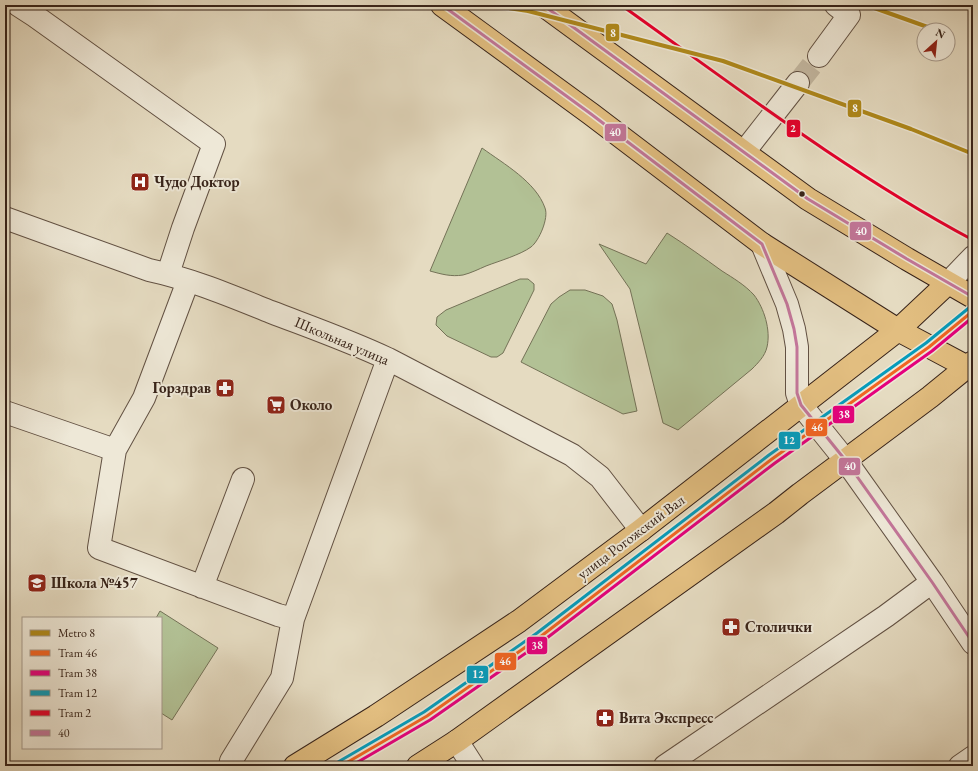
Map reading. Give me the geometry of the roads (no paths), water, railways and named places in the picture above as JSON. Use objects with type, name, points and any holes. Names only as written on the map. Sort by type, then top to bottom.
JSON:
[{"type":"main road","points":[[418,766],[457,742],[776,513],[971,367],[898,330],[762,244],[591,114],[442,5]]},
{"type":"main road","points":[[545,6],[808,199],[948,283],[973,296]]},
{"type":"main road","name":"улица Рогожский Вал","points":[[295,766],[376,716],[519,621],[640,530],[898,330],[948,283]]},
{"type":"street","points":[[18,5],[214,144],[183,228],[158,272]]},
{"type":"street","points":[[819,56],[849,15],[836,5]]},
{"type":"street","points":[[744,152],[798,83]]},
{"type":"street","name":"Школьная улица","points":[[5,218],[158,272],[220,292],[355,344],[388,359],[572,455],[600,478],[640,530]]},
{"type":"street","points":[[762,244],[787,304],[794,328],[797,347],[797,393],[801,405],[846,461],[973,642]]},
{"type":"street","points":[[948,283],[973,257]]},
{"type":"street","points":[[188,281],[144,398],[115,450],[100,548],[278,615],[293,619]]},
{"type":"street","points":[[230,766],[231,761],[282,678],[293,619],[388,359]]},
{"type":"street","points":[[5,412],[115,450]]},
{"type":"street","points":[[202,587],[243,479]]},
{"type":"street","points":[[665,766],[886,616],[932,582]]},
{"type":"street","points":[[457,742],[473,766]]},
{"type":"street","points":[[960,766],[973,757]]},
{"type":"tunnel","points":[[798,83],[819,56]]},
{"type":"metro line","name":"8","points":[[489,5],[528,11],[723,61],[911,129],[973,154]]},
{"type":"metro line","name":"8","points":[[866,5],[916,23]]},
{"type":"tram line","name":"2","points":[[621,5],[750,98],[837,158],[881,187],[973,240]]},
{"type":"tram line","name":"12","points":[[338,762],[424,712],[537,633],[769,455],[926,343],[970,307]]},
{"type":"tram line","name":"46","points":[[341,766],[427,716],[540,637],[772,459],[929,347],[973,311]]},
{"type":"tram line","name":"38","points":[[351,766],[430,720],[543,641],[775,463],[932,351],[973,317]]},
{"type":"place","name":"Чудо Доктор","points":[[140,182]]},
{"type":"place","name":"Горздрав","points":[[225,388]]},
{"type":"place","name":"Около","points":[[276,405]]},
{"type":"place","name":"Школа №457","points":[[37,583]]},
{"type":"place","name":"Столички","points":[[731,627]]},
{"type":"place","name":"Вита Экспресс","points":[[605,718]]}]
